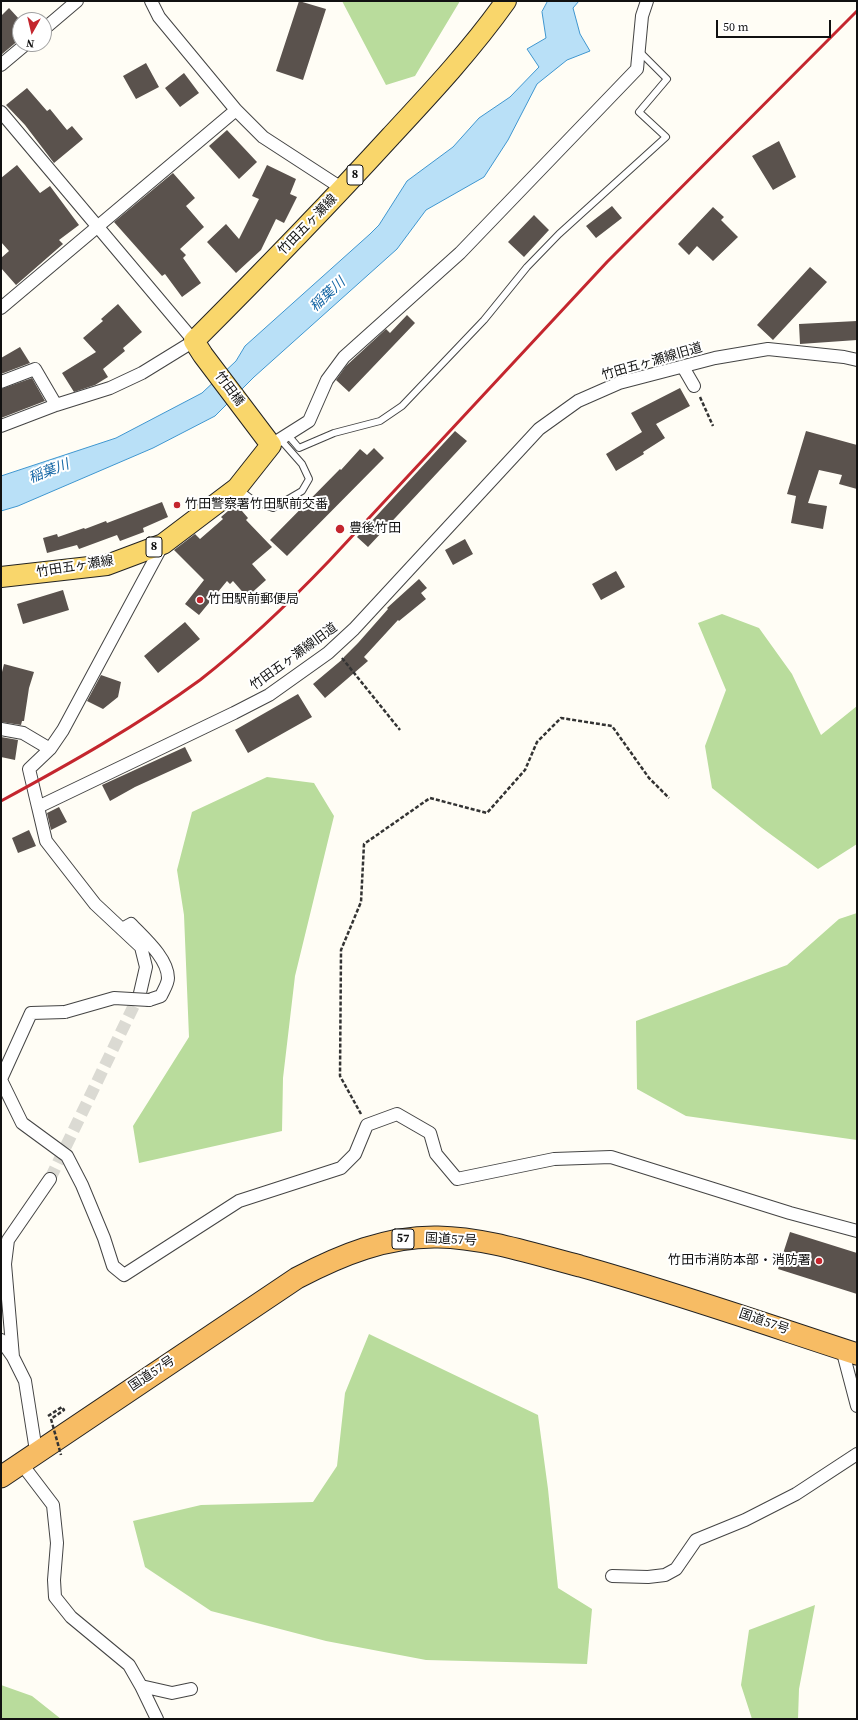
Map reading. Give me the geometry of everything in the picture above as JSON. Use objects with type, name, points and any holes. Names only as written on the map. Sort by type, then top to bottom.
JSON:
[{"type":"highway","name":"国道57号","points":[[1,1476],[297,1278],[336,1258],[371,1246],[406,1239],[438,1237],[482,1242],[514,1248],[630,1280],[849,1351]]},
{"type":"main road","name":"竹田五ヶ瀬線","points":[[198,348],[447,75],[486,30],[506,1]]},
{"type":"main road","name":"竹田橋","points":[[198,348],[255,424],[279,439]]},
{"type":"main road","name":"竹田五ヶ瀬線","points":[[1,577],[107,565],[163,544],[237,488],[279,439]]},
{"type":"street","points":[[52,22],[77,1]]},
{"type":"street","points":[[151,1],[160,17],[236,110],[263,137],[343,188]]},
{"type":"street","points":[[279,439],[309,421],[327,380],[344,357],[460,253],[637,70],[642,16],[647,1]]},
{"type":"street","points":[[1,65],[16,52]]},
{"type":"street","points":[[1,308],[236,110]]},
{"type":"street","points":[[1,112],[198,348],[110,388],[56,405],[1,426]]},
{"type":"street","name":"竹田五ヶ瀬線旧道","points":[[38,807],[269,695],[328,653],[354,629],[539,429],[578,401],[619,383],[715,358],[768,349],[844,357],[857,360]]},
{"type":"street","points":[[683,367],[694,386]]},
{"type":"street","points":[[1,382],[35,369],[56,405]]},
{"type":"street","points":[[145,996],[146,967],[141,947],[95,904],[46,841],[29,769],[50,749],[63,730],[163,544]]},
{"type":"street","points":[[1,729],[23,733],[50,749]]},
{"type":"street","points":[[122,929],[131,924],[156,950],[165,966],[168,978],[161,996],[114,998],[65,1012],[32,1013],[1,1080],[22,1123],[67,1156],[82,1185],[104,1238],[113,1266],[124,1275],[239,1201],[341,1168],[355,1154],[367,1125],[397,1114],[430,1134],[436,1154],[457,1179],[554,1159],[611,1157],[790,1213],[857,1231]]},
{"type":"street","points":[[13,1357],[5,1264],[8,1240],[50,1179]]},
{"type":"street","points":[[1,1340],[13,1357],[25,1381],[29,1457],[53,1505],[57,1543],[54,1580],[55,1597],[71,1617],[129,1665],[157,1719]]},
{"type":"street","points":[[849,1351],[857,1406]]},
{"type":"street","points":[[612,1576],[648,1577],[665,1575],[676,1569],[696,1540],[745,1520],[796,1494],[857,1454]]},
{"type":"street","points":[[141,1686],[172,1693],[191,1689]]},
{"type":"lane","points":[[279,439],[299,448],[334,433],[380,421],[402,406],[484,320],[527,267],[559,234],[666,136],[639,112],[667,79],[639,51]]},
{"type":"lane","points":[[237,488],[254,501],[272,508],[302,490],[309,479],[302,464],[279,439]]},
{"type":"path","points":[[694,386],[713,426]]},
{"type":"path","points":[[339,654],[400,730]]},
{"type":"path","points":[[367,1125],[340,1076],[341,950],[361,902],[364,844],[430,798],[487,813],[525,770],[537,742],[561,718],[612,726],[650,778],[669,798]]},
{"type":"path","points":[[48,1416],[62,1407],[64,1410],[51,1419],[61,1455]]},
{"type":"green space","points":[[342,1],[460,1],[415,76],[386,85]]},
{"type":"green space","points":[[722,614],[759,628],[792,674],[821,735],[857,706],[857,844],[818,869],[762,828],[712,788],[705,746],[726,690],[698,623]]},
{"type":"green space","points":[[267,777],[314,783],[334,816],[295,976],[283,1078],[282,1131],[139,1163],[133,1126],[189,1037],[184,915],[177,870],[192,812]]},
{"type":"green space","points":[[857,913],[857,1140],[686,1116],[637,1089],[636,1021],[787,965],[839,919]]},
{"type":"green space","points":[[369,1334],[538,1415],[548,1489],[558,1588],[592,1609],[587,1664],[426,1660],[326,1641],[211,1611],[145,1567],[133,1521],[201,1505],[313,1502],[337,1466],[345,1393]]},
{"type":"green space","points":[[815,1605],[799,1689],[798,1719],[752,1719],[741,1685],[749,1630]]},
{"type":"green space","points":[[1,1685],[32,1696],[61,1719],[1,1719]]},
{"type":"water","name":"稲葉川","points":[[548,1],[579,1],[573,8],[580,34],[590,51],[567,60],[537,84],[508,140],[484,177],[426,210],[397,249],[254,377],[215,416],[153,448],[18,506],[1,511],[1,476],[116,438],[202,393],[236,361],[245,346],[379,225],[407,181],[453,147],[479,118],[510,97],[539,67],[527,49],[546,38],[542,12]]},
{"type":"building","points":[[299,1],[326,9],[303,80],[276,71]]},
{"type":"building","points":[[9,8],[13,12],[12,46],[1,55],[1,16]]},
{"type":"building","points":[[146,63],[159,87],[136,99],[123,76]]},
{"type":"building","points":[[184,73],[199,93],[180,107],[165,88]]},
{"type":"building","points":[[27,88],[47,111],[50,109],[67,130],[72,126],[83,139],[54,163],[25,125],[6,105]]},
{"type":"building","points":[[227,130],[257,162],[239,179],[209,146]]},
{"type":"building","points":[[779,141],[796,177],[773,190],[752,156]]},
{"type":"building","points":[[17,165],[40,193],[50,186],[79,225],[59,240],[63,244],[16,285],[1,268],[1,258],[9,251],[1,242],[1,178]]},
{"type":"building","points":[[267,165],[296,179],[290,194],[297,197],[284,223],[276,219],[261,250],[236,273],[207,242],[226,224],[239,239],[259,199],[252,196]]},
{"type":"building","points":[[173,173],[195,198],[186,206],[204,227],[180,249],[186,255],[183,258],[201,283],[182,297],[165,274],[162,276],[114,222]]},
{"type":"building","points":[[612,206],[622,218],[596,238],[586,226]]},
{"type":"building","points":[[713,207],[724,217],[721,220],[738,237],[713,261],[697,246],[689,255],[678,244]]},
{"type":"building","points":[[534,215],[549,230],[524,257],[508,242]]},
{"type":"building","points":[[810,267],[827,282],[773,340],[757,325]]},
{"type":"building","points":[[118,304],[142,332],[123,348],[125,351],[103,369],[108,377],[95,385],[74,392],[62,373],[96,352],[83,338],[103,321],[101,319]]},
{"type":"building","points":[[407,315],[415,323],[349,392],[336,380],[346,366],[386,329],[390,333]]},
{"type":"building","points":[[857,321],[857,340],[800,344],[799,324]]},
{"type":"building","points":[[20,347],[30,363],[1,374],[1,358]]},
{"type":"building","points":[[32,378],[45,401],[1,418],[1,389]]},
{"type":"building","points":[[680,388],[690,406],[656,424],[665,438],[643,452],[644,454],[616,471],[606,454],[642,432],[631,413]]},
{"type":"building","points":[[455,431],[467,441],[368,547],[357,537]]},
{"type":"building","points":[[806,431],[857,445],[857,489],[839,484],[842,475],[819,470],[808,503],[827,506],[823,529],[791,523],[796,496],[787,494]]},
{"type":"building","points":[[374,448],[384,458],[287,556],[270,540],[340,469],[341,470],[360,449],[367,455]]},
{"type":"building","points":[[162,502],[168,517],[143,528],[144,532],[120,541],[117,535],[79,549],[77,545],[47,553],[43,538],[57,534],[58,537],[106,521],[107,523]]},
{"type":"building","points":[[236,504],[248,518],[246,520],[272,547],[252,564],[266,580],[247,597],[233,581],[230,584],[227,581],[199,615],[185,604],[204,580],[174,550],[195,534],[200,539],[223,519],[221,517]]},
{"type":"building","points":[[465,539],[473,554],[453,565],[445,550]]},
{"type":"building","points":[[616,571],[625,587],[601,600],[592,584]]},
{"type":"building","points":[[419,579],[427,588],[421,593],[426,599],[399,621],[398,620],[364,657],[368,661],[325,698],[313,684],[344,658],[388,609],[387,608]]},
{"type":"building","points":[[63,590],[69,610],[23,624],[17,604]]},
{"type":"building","points":[[185,622],[200,639],[158,673],[144,656]]},
{"type":"building","points":[[4,664],[34,672],[29,688],[24,721],[22,721],[21,725],[1,722],[1,676]]},
{"type":"building","points":[[101,675],[121,682],[118,697],[103,709],[87,701]]},
{"type":"building","points":[[298,694],[312,717],[248,753],[235,730]]},
{"type":"building","points":[[1,737],[18,740],[15,760],[1,757]]},
{"type":"building","points":[[185,747],[192,761],[135,787],[110,801],[102,785]]},
{"type":"building","points":[[59,807],[67,822],[51,830],[47,813]]},
{"type":"building","points":[[29,830],[36,846],[18,853],[12,838]]},
{"type":"building","name":"竹田市消防本部・消防署","points":[[790,1232],[857,1253],[857,1294],[778,1269]]},
{"type":"tunnel","points":[[50,1179],[140,993]]},
{"type":"railway","points":[[1,801],[102,744],[176,697],[200,680],[266,623],[329,561],[607,262],[857,11]]},
{"type":"place","name":"竹田警察署竹田駅前交番","points":[[177,505]]},
{"type":"place","name":"豊後竹田","points":[[340,529]]},
{"type":"place","name":"竹田駅前郵便局","points":[[200,600]]},
{"type":"place","name":"竹田市消防本部・消防署","points":[[819,1261]]}]
